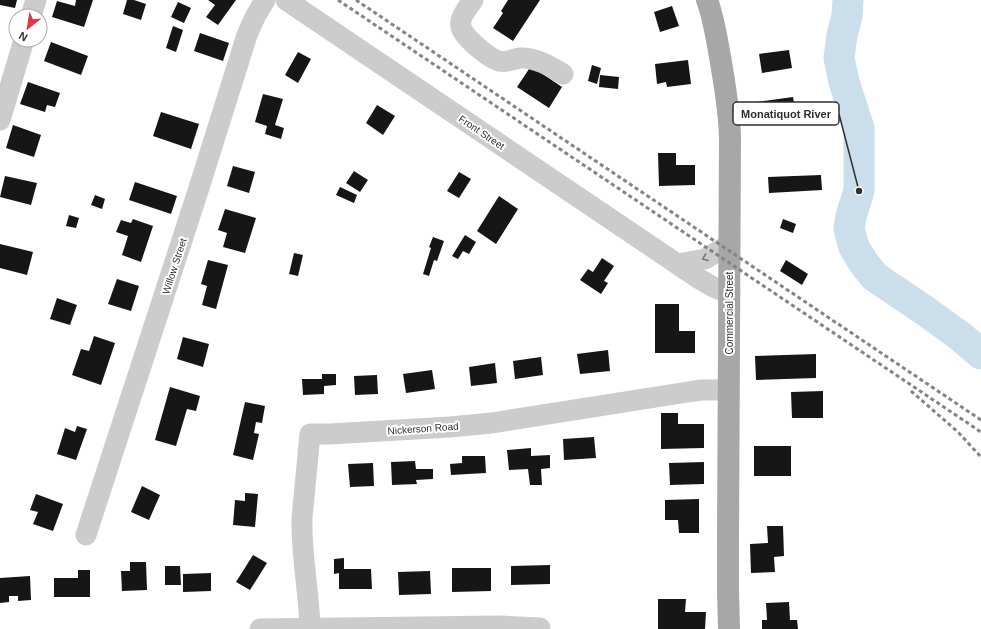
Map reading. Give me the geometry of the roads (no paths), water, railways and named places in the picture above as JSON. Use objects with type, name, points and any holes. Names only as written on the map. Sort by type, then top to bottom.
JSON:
[{"type":"main road","name":"Commercial Street","points":[[707,0],[716,34],[729,118],[729,629]]},
{"type":"street","name":"Willow Street","points":[[86,535],[196,199],[247,35],[265,0]]},
{"type":"street","name":"Front Street","points":[[286,0],[712,287],[724,291],[730,291]]},
{"type":"street","points":[[473,0],[461,20],[463,32],[473,44],[499,61],[508,62],[520,58],[527,58],[542,62],[563,74]]},
{"type":"street","points":[[0,120],[22,48]]},
{"type":"street","points":[[678,264],[705,259],[730,244]]},
{"type":"street","name":"Nickerson Road","points":[[310,628],[309,604],[301,531],[310,434],[338,434],[466,426],[700,390],[729,390]]},
{"type":"street","points":[[260,629],[500,626],[540,628]]},
{"type":"waterway","points":[[848,0],[847,16],[842,35],[839,58],[844,82],[859,128],[859,191],[851,216],[849,229],[854,247],[863,262],[875,277],[960,336],[981,354]]},
{"type":"railway","points":[[338,0],[981,432]]},
{"type":"railway","points":[[356,0],[981,420]]},
{"type":"railway","points":[[911,391],[958,432],[981,457]]},
{"type":"place","name":"Monatiquot River","points":[[859,191]]}]
